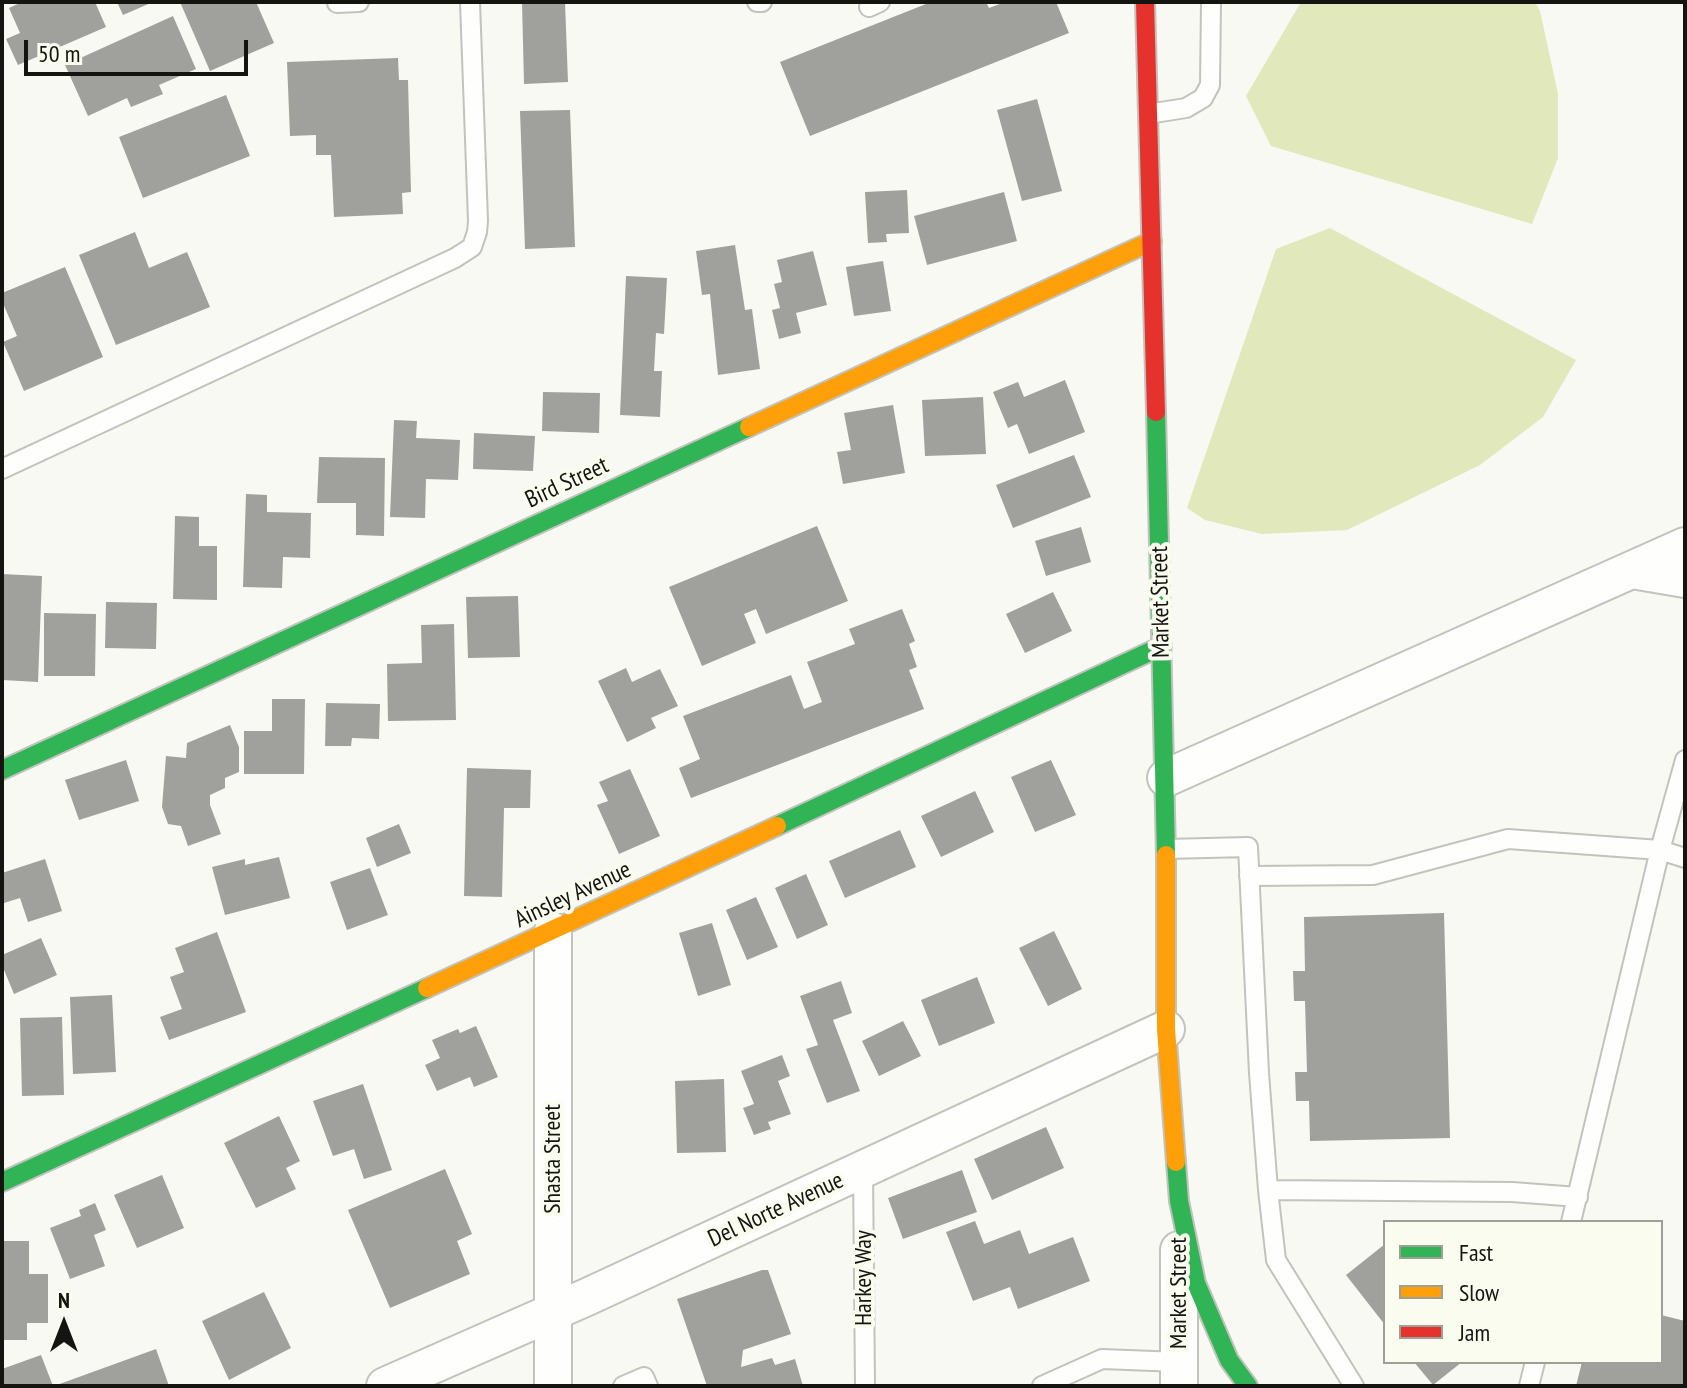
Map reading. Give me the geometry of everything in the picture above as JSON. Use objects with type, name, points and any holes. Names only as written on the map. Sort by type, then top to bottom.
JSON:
[{"type":"street","name":"Market Street","points":[[1145,2],[1166,778],[1166,1029],[1179,1201],[1179,1374]]},
{"type":"street","name":"Bird Street","points":[[2,770],[1152,241]]},
{"type":"street","points":[[1166,778],[1685,546]]},
{"type":"street","points":[[1632,570],[1685,579]]},
{"type":"street","name":"Ainsley Avenue","points":[[2,1182],[553,931],[1162,646]]},
{"type":"street","name":"Shasta Street","points":[[553,931],[553,1386]]},
{"type":"street","name":"Del Norte Avenue","points":[[385,1386],[554,1312],[1166,1029]]},
{"type":"street","name":"Market Street","points":[[1179,1201],[1196,1283],[1229,1360],[1248,1386]]},
{"type":"lane","points":[[337,3],[359,2]]},
{"type":"lane","points":[[2,469],[455,258],[472,247],[478,221],[470,2]]},
{"type":"lane","points":[[1148,114],[1186,108],[1203,98],[1210,85],[1211,2]]},
{"type":"lane","points":[[1572,1220],[1660,850],[1685,760]]},
{"type":"lane","points":[[1249,876],[1373,875],[1508,839],[1660,850],[1685,858]]},
{"type":"lane","points":[[1166,849],[1248,847],[1268,1190],[1276,1260],[1354,1386]]},
{"type":"lane","name":"Harkey Way","points":[[863,1169],[865,1386]]},
{"type":"lane","points":[[1268,1190],[1512,1192],[1578,1197]]},
{"type":"lane","points":[[1042,1386],[1102,1359],[1179,1374]]},
{"type":"lane","points":[[1529,1386],[1534,1364]]},
{"type":"lane","points":[[623,1386],[644,1377],[648,1386]]},
{"type":"green space","points":[[1301,2],[1535,2],[1540,11],[1558,94],[1558,158],[1532,224],[1271,146],[1246,96]]},
{"type":"green space","points":[[1330,228],[1576,360],[1543,417],[1480,465],[1347,530],[1262,534],[1205,520],[1187,508],[1276,249]]},
{"type":"building","points":[[22,2],[95,2],[106,27],[18,65],[6,39],[20,33],[9,8]]},
{"type":"building","points":[[117,2],[153,2],[123,15]]},
{"type":"building","points":[[180,2],[256,2],[274,43],[210,71]]},
{"type":"building","points":[[522,2],[565,2],[568,82],[524,84]]},
{"type":"building","points":[[931,2],[986,2],[989,8],[1005,2],[1056,2],[1069,33],[810,136],[780,62]]},
{"type":"building","points":[[173,16],[196,69],[159,85],[163,94],[131,107],[127,98],[88,116],[65,65]]},
{"type":"building","points":[[398,58],[399,80],[408,80],[411,192],[402,193],[403,214],[334,217],[331,155],[316,155],[316,135],[290,136],[287,62]]},
{"type":"building","points":[[226,95],[250,156],[143,198],[119,137]]},
{"type":"building","points":[[1037,99],[1062,191],[1022,201],[997,110]]},
{"type":"building","points":[[570,110],[575,247],[525,249],[520,111]]},
{"type":"building","points":[[907,190],[909,233],[886,234],[887,242],[868,243],[865,192]]},
{"type":"building","points":[[1004,192],[1017,241],[927,265],[914,216]]},
{"type":"building","points":[[135,232],[149,268],[187,252],[210,307],[116,345],[79,255]]},
{"type":"building","points":[[735,245],[745,310],[752,309],[760,369],[718,375],[710,294],[702,295],[696,251]]},
{"type":"building","points":[[813,251],[827,305],[796,313],[801,333],[779,339],[772,310],[780,308],[774,284],[782,282],[777,260]]},
{"type":"building","points":[[883,261],[891,311],[854,316],[846,267]]},
{"type":"building","points":[[65,267],[103,357],[24,391],[3,342],[17,336],[2,301],[2,293]]},
{"type":"building","points":[[626,276],[667,278],[664,334],[656,333],[654,371],[662,371],[660,417],[620,415]]},
{"type":"building","points":[[1065,380],[1085,432],[1029,454],[1017,424],[1008,428],[993,392],[1018,382],[1024,397]]},
{"type":"building","points":[[543,392],[600,393],[599,433],[542,431]]},
{"type":"building","points":[[983,397],[986,454],[925,456],[922,400]]},
{"type":"building","points":[[893,405],[905,473],[843,484],[837,452],[851,450],[844,413]]},
{"type":"building","points":[[394,420],[417,421],[416,438],[460,440],[458,480],[426,479],[425,518],[390,517]]},
{"type":"building","points":[[474,433],[535,436],[533,471],[473,469]]},
{"type":"building","points":[[1074,455],[1091,497],[1013,528],[996,485]]},
{"type":"building","points":[[319,457],[385,458],[384,536],[356,535],[356,503],[317,503]]},
{"type":"building","points":[[246,494],[267,495],[267,512],[311,513],[310,558],[283,557],[282,588],[243,587]]},
{"type":"building","points":[[175,516],[199,517],[199,546],[217,546],[217,600],[173,599]]},
{"type":"building","points":[[817,526],[848,601],[766,634],[756,609],[744,614],[756,643],[702,666],[669,587]]},
{"type":"building","points":[[1081,527],[1091,562],[1046,576],[1035,541]]},
{"type":"building","points":[[2,574],[42,576],[38,682],[2,680]]},
{"type":"building","points":[[1053,592],[1072,631],[1025,653],[1006,614]]},
{"type":"building","points":[[518,596],[520,657],[468,658],[466,597]]},
{"type":"building","points":[[106,602],[157,603],[156,649],[105,648]]},
{"type":"building","points":[[902,609],[915,641],[909,644],[917,667],[909,670],[924,709],[691,798],[679,768],[700,759],[683,716],[791,675],[804,709],[822,702],[807,662],[855,644],[849,629]]},
{"type":"building","points":[[44,613],[96,614],[95,676],[44,676]]},
{"type":"building","points":[[454,624],[456,720],[388,721],[387,664],[422,663],[421,625]]},
{"type":"building","points":[[626,668],[632,682],[660,669],[678,706],[651,718],[656,728],[627,742],[598,681]]},
{"type":"building","points":[[272,699],[305,699],[304,774],[244,774],[244,731],[272,731]]},
{"type":"building","points":[[326,703],[380,704],[379,739],[352,738],[351,746],[325,746]]},
{"type":"building","points":[[230,725],[239,747],[239,772],[225,778],[225,788],[210,795],[210,805],[221,834],[188,846],[181,826],[168,824],[162,807],[166,756],[186,758],[187,743]]},
{"type":"building","points":[[126,760],[139,801],[79,820],[65,780]]},
{"type":"building","points":[[1051,760],[1076,815],[1035,832],[1011,777]]},
{"type":"building","points":[[467,768],[531,770],[530,808],[504,808],[502,897],[464,896]]},
{"type":"building","points":[[630,769],[660,836],[619,854],[597,805],[608,801],[599,782]]},
{"type":"building","points":[[975,791],[994,832],[941,857],[921,816]]},
{"type":"building","points":[[399,824],[411,853],[377,867],[366,838]]},
{"type":"building","points":[[900,830],[916,867],[845,898],[829,861]]},
{"type":"building","points":[[279,857],[290,898],[225,915],[212,867],[245,859],[245,865]]},
{"type":"building","points":[[45,859],[62,911],[28,922],[20,898],[4,903],[2,873]]},
{"type":"building","points":[[370,868],[388,915],[347,930],[330,882]]},
{"type":"building","points":[[806,874],[828,925],[797,939],[775,888]]},
{"type":"building","points":[[756,897],[778,947],[747,960],[726,910]]},
{"type":"building","points":[[1444,913],[1450,1138],[1310,1141],[1309,1101],[1296,1101],[1295,1072],[1307,1072],[1305,1001],[1294,1001],[1293,971],[1305,971],[1304,917]]},
{"type":"building","points":[[712,923],[731,985],[698,996],[679,933]]},
{"type":"building","points":[[1054,931],[1082,989],[1048,1006],[1019,948]]},
{"type":"building","points":[[217,932],[246,1012],[169,1040],[160,1017],[182,1009],[170,977],[184,972],[175,948]]},
{"type":"building","points":[[41,938],[57,975],[14,994],[2,965],[2,955]]},
{"type":"building","points":[[977,977],[995,1023],[939,1046],[921,1000]]},
{"type":"building","points":[[841,981],[852,1013],[833,1020],[860,1091],[827,1103],[806,1049],[818,1045],[800,996]]},
{"type":"building","points":[[112,995],[116,1072],[73,1074],[70,997]]},
{"type":"building","points":[[62,1017],[64,1095],[22,1096],[20,1018]]},
{"type":"building","points":[[903,1021],[921,1056],[879,1076],[862,1041]]},
{"type":"building","points":[[476,1026],[498,1077],[474,1087],[470,1077],[437,1091],[425,1065],[440,1058],[432,1040],[458,1029],[460,1033]]},
{"type":"building","points":[[782,1055],[790,1076],[778,1081],[791,1114],[768,1122],[771,1129],[754,1135],[743,1108],[754,1104],[741,1071]]},
{"type":"building","points":[[724,1079],[726,1152],[677,1153],[675,1081]]},
{"type":"building","points":[[363,1084],[392,1170],[364,1179],[354,1149],[333,1156],[313,1101]]},
{"type":"building","points":[[279,1116],[300,1161],[286,1168],[296,1189],[256,1208],[224,1143]]},
{"type":"building","points":[[1046,1127],[1064,1168],[992,1200],[974,1159]]},
{"type":"building","points":[[445,1169],[472,1234],[457,1241],[470,1274],[390,1308],[348,1210]]},
{"type":"building","points":[[962,1170],[977,1212],[903,1239],[888,1198]]},
{"type":"building","points":[[162,1175],[184,1228],[137,1248],[114,1195]]},
{"type":"building","points":[[95,1203],[106,1230],[94,1235],[105,1266],[70,1279],[50,1228],[81,1216],[79,1210]]},
{"type":"building","points":[[975,1221],[984,1244],[1020,1230],[1029,1254],[1073,1237],[1090,1281],[1018,1309],[1010,1287],[973,1301],[946,1232]]},
{"type":"building","points":[[2,1241],[29,1241],[29,1274],[48,1274],[48,1323],[27,1323],[27,1340],[2,1340]]},
{"type":"building","points":[[1383,1246],[1383,1322],[1346,1275]]},
{"type":"building","points":[[768,1270],[791,1334],[743,1350],[741,1367],[772,1358],[775,1365],[795,1359],[803,1386],[707,1386],[677,1299]]},
{"type":"building","points":[[264,1292],[291,1348],[229,1380],[202,1321]]},
{"type":"building","points":[[1663,1316],[1685,1321],[1685,1386],[1576,1386],[1582,1364],[1663,1364]]},
{"type":"building","points":[[156,1349],[169,1386],[54,1386]]},
{"type":"building","points":[[41,1355],[53,1386],[2,1386],[2,1369]]},
{"type":"building","points":[[1416,1364],[1459,1364],[1433,1385]]},
{"type":"traffic: fast","points":[[1156,412],[1166,855]]},
{"type":"traffic: fast","points":[[2,770],[749,427]]},
{"type":"traffic: fast","points":[[777,826],[1162,646]]},
{"type":"traffic: fast","points":[[2,1182],[427,988]]},
{"type":"traffic: fast","points":[[1176,1162],[1179,1201],[1196,1283],[1229,1360],[1248,1386]]},
{"type":"traffic: slow","points":[[749,427],[1152,241]]},
{"type":"traffic: slow","points":[[427,988],[777,826]]},
{"type":"traffic: slow","points":[[1166,855],[1166,1029],[1176,1162]]},
{"type":"traffic: jam","points":[[1145,2],[1156,412]]}]
